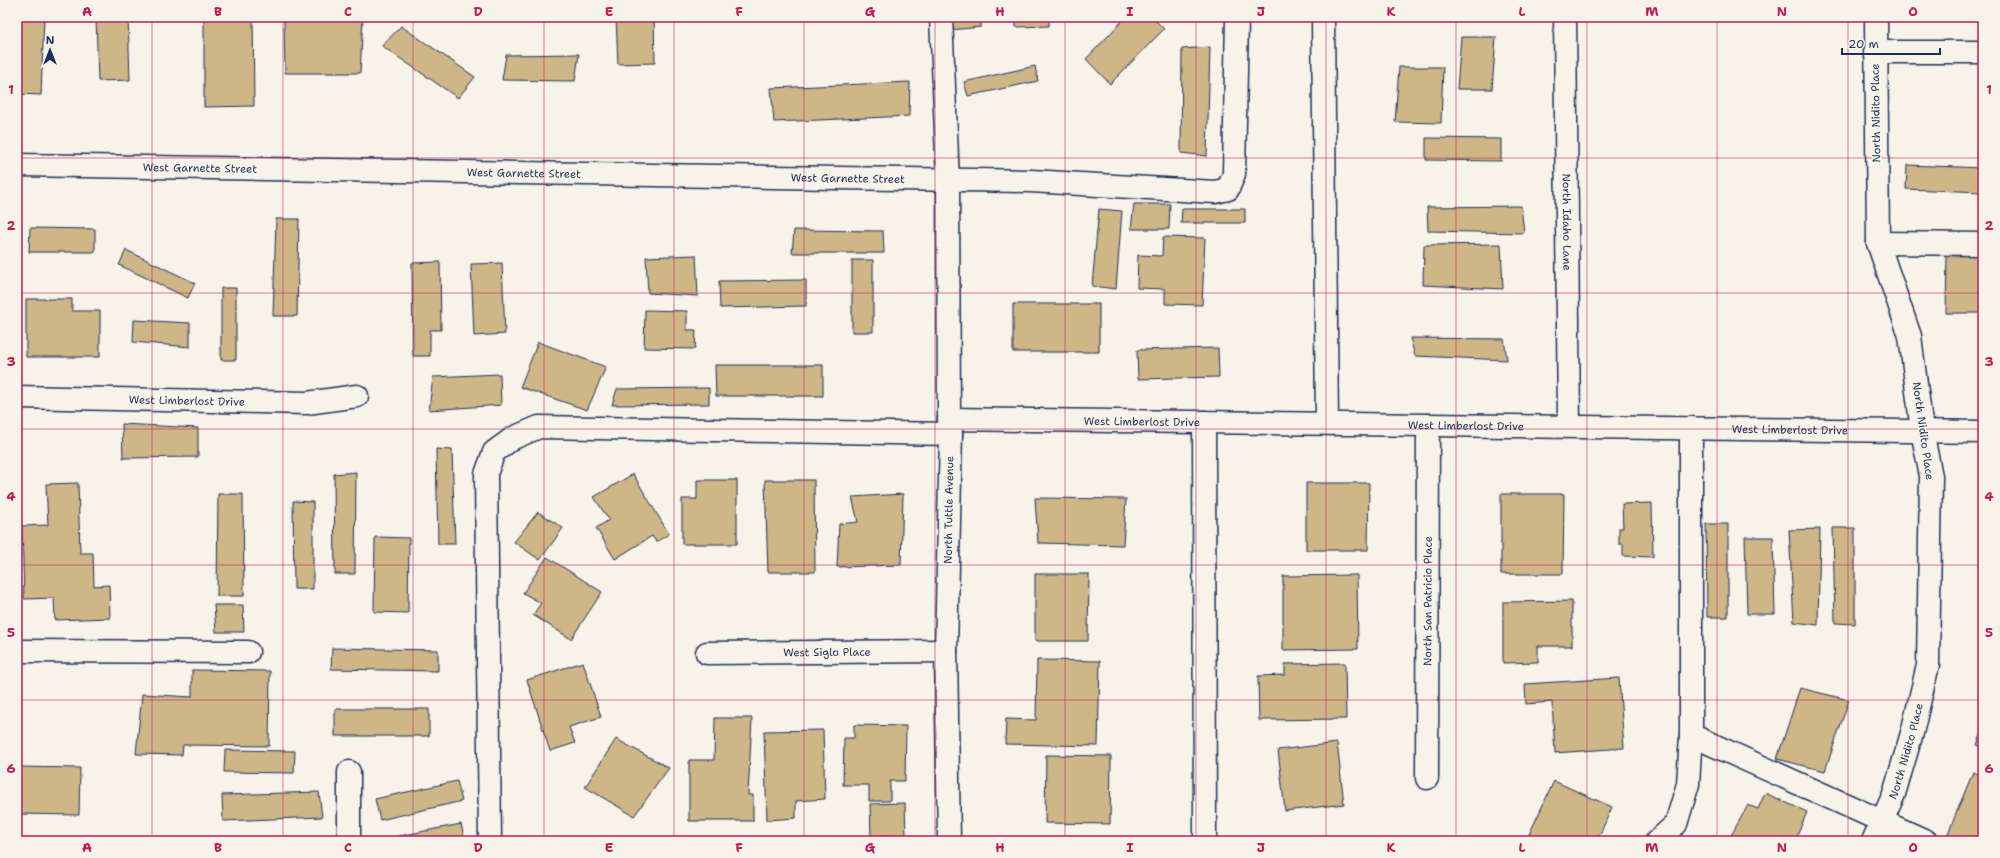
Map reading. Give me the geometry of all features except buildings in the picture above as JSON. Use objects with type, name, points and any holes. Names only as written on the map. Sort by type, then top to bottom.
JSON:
[{"type":"street","name":"North Tuttle Avenue","points":[[941,17],[948,180],[950,426],[946,651],[949,841]]},
{"type":"street","name":"West Garnette Street","points":[[17,165],[1031,181],[1215,192],[1228,189],[1234,174],[1237,17]]},
{"type":"street","points":[[1323,17],[1327,423]]},
{"type":"street","name":"North Idaho Lane","points":[[1565,17],[1569,426]]},
{"type":"street","name":"North Nidito Place","points":[[1876,17],[1875,52],[1878,243],[1910,336],[1922,431],[1931,476],[1928,665],[1894,794],[1877,831]]},
{"type":"street","points":[[1875,52],[1983,52]]},
{"type":"street","points":[[1878,243],[1983,244]]},
{"type":"street","name":"West Limberlost Drive","points":[[17,397],[307,403],[356,396]]},
{"type":"street","points":[[1204,422],[1205,841]]},
{"type":"street","name":"West Limberlost Drive","points":[[490,841],[486,474],[494,452],[513,438],[539,427],[950,426],[1204,422],[1983,432]]},
{"type":"street","name":"North San Patricio Place","points":[[1427,778],[1428,424]]},
{"type":"street","points":[[1657,841],[1676,824],[1688,784],[1691,735],[1692,428]]},
{"type":"street","points":[[17,651],[248,652]]},
{"type":"street","name":"West Siglo Place","points":[[707,653],[946,651]]},
{"type":"street","points":[[1691,735],[1877,831],[1926,841]]},
{"type":"street","points":[[349,772],[349,841]]}]
